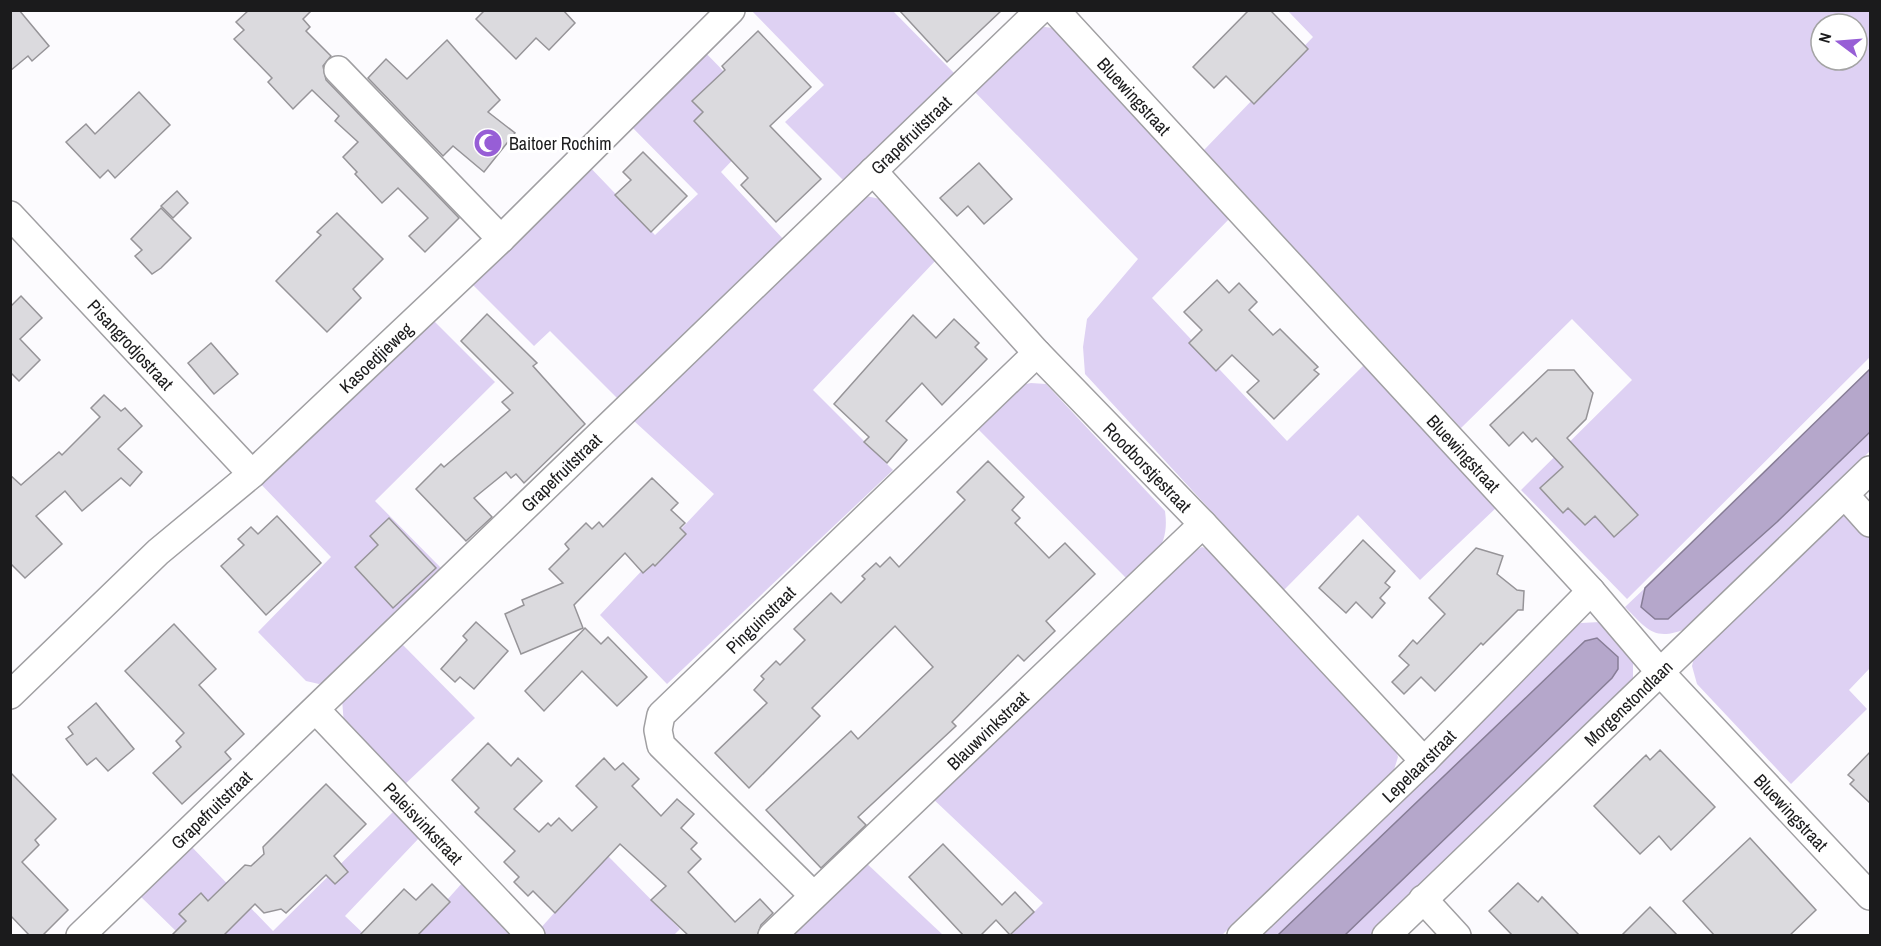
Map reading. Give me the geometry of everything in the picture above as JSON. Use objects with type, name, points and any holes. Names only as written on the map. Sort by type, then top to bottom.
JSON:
[{"type":"street","name":"Kasoedjieweg","points":[[10,694],[158,552],[252,474],[501,239],[731,10]]},
{"type":"street","name":"Grapefruitstraat","points":[[80,936],[1040,10]]},
{"type":"street","name":"Bluewingstraat","points":[[1055,10],[1591,591],[1659,671],[1870,896]]},
{"type":"street","points":[[338,70],[501,239]]},
{"type":"street","name":"Roodborstjestraat","points":[[873,171],[1037,353],[1203,525],[1424,761]]},
{"type":"street","name":"Pisangrodjostraat","points":[[10,214],[252,474]]},
{"type":"street","name":"Pinguinstraat","points":[[813,895],[661,745],[658,730],[662,715],[1037,353]]},
{"type":"street","name":"Morgenstondlaan","points":[[1386,936],[1870,470]]},
{"type":"street","points":[[1845,495],[1870,523]]},
{"type":"street","name":"Blauwvinkstraat","points":[[772,936],[1203,525]]},
{"type":"street","name":"Lepelaarstraat","points":[[1241,936],[1424,761],[1591,591]]},
{"type":"street","name":"Paleisvinkstraat","points":[[316,710],[531,936]]},
{"type":"street","points":[[1423,899],[1457,936]]},
{"type":"shaded area","points":[[752,11],[893,11],[956,75],[846,183],[785,122],[824,85]]},
{"type":"shaded area","points":[[1288,11],[1870,11],[1870,357],[1627,599],[1521,490],[1632,380],[1572,319],[1461,428],[1204,150],[1313,37]]},
{"type":"shaded area","points":[[1045,27],[1060,29],[1231,217],[1152,298],[1287,441],[1364,365],[1497,507],[1420,580],[1358,515],[1284,590],[1085,374],[1083,347],[1087,319],[1138,259],[971,88],[1030,29]]},
{"type":"shaded area","points":[[699,46],[771,120],[721,172],[785,241],[619,400],[550,331],[534,346],[466,278],[585,162],[655,235],[698,194],[625,120]]},
{"type":"shaded area","points":[[866,196],[885,200],[937,259],[813,390],[893,470],[667,684],[600,615],[714,494],[634,421],[849,206]]},
{"type":"shaded area","points":[[428,315],[495,382],[375,501],[441,568],[329,680],[319,684],[306,681],[258,632],[331,557],[256,479]]},
{"type":"shaded area","points":[[1870,369],[1870,432],[1777,522],[1668,619],[1655,619],[1641,607],[1645,588]]},
{"type":"shaded area","points":[[1031,383],[1046,384],[1165,511],[1165,534],[1162,543],[1158,551],[1130,582],[975,426],[1016,386]]},
{"type":"shaded area","points":[[1870,432],[1870,451],[1688,628],[1659,634],[1646,627],[1625,607],[1645,588],[1641,607],[1668,619],[1777,522]]},
{"type":"shaded area","points":[[1838,515],[1857,517],[1870,532],[1870,668],[1849,690],[1867,709],[1791,784],[1697,684],[1692,666],[1695,653]]},
{"type":"shaded area","points":[[1202,547],[1215,551],[1393,741],[1398,757],[1393,773],[1222,935],[1011,935],[1043,903],[930,796],[1184,557]]},
{"type":"shaded area","points":[[1600,622],[1633,655],[1633,678],[1627,687],[1372,935],[1345,935],[1612,678],[1585,641],[1278,935],[1252,936],[1570,628],[1581,623]]},
{"type":"shaded area","points":[[1597,638],[1618,657],[1618,669],[1612,678],[1345,935],[1278,935],[1585,641]]},
{"type":"shaded area","points":[[398,640],[475,718],[403,786],[344,725],[342,699]]},
{"type":"shaded area","points":[[394,811],[420,837],[345,916],[365,935],[180,935],[138,894],[189,844],[273,931]]},
{"type":"shaded area","points":[[606,854],[680,929],[673,936],[547,936],[540,929]]},
{"type":"shaded area","points":[[863,860],[943,935],[788,936]]},
{"type":"shaded area","points":[[463,882],[511,934],[415,936]]},
{"type":"building","points":[[10,10],[19,10],[49,46],[32,61],[28,56],[10,71]]},
{"type":"building","points":[[249,10],[312,10],[303,19],[310,27],[306,31],[331,56],[323,66],[326,80],[459,218],[425,252],[409,236],[428,218],[398,188],[382,203],[355,174],[357,172],[343,157],[358,142],[335,121],[339,116],[312,90],[293,109],[268,82],[272,78],[234,39],[244,30],[236,22]]},
{"type":"building","points":[[485,10],[563,10],[575,23],[549,50],[536,38],[516,59],[476,19]]},
{"type":"building","points":[[899,10],[1002,10],[947,62]]},
{"type":"building","points":[[1249,10],[1270,10],[1308,49],[1254,104],[1226,76],[1214,88],[1193,67]]},
{"type":"building","points":[[758,31],[811,87],[770,126],[821,179],[776,222],[741,185],[748,178],[694,121],[703,112],[692,101],[725,70],[722,66]]},
{"type":"building","points":[[447,40],[500,100],[488,112],[515,133],[484,172],[453,146],[443,156],[368,78],[386,59],[407,79]]},
{"type":"building","points":[[139,92],[170,125],[115,178],[108,170],[100,178],[66,142],[86,124],[95,134]]},
{"type":"building","points":[[643,152],[687,196],[651,232],[615,195],[631,180],[623,172]]},
{"type":"building","points":[[979,163],[1012,199],[984,224],[968,206],[957,216],[940,198]]},
{"type":"building","points":[[177,191],[188,203],[173,218],[161,206]]},
{"type":"building","points":[[161,208],[191,238],[152,274],[135,256],[142,250],[131,239]]},
{"type":"building","points":[[337,213],[383,259],[353,289],[361,298],[327,332],[276,281],[321,235],[317,232]]},
{"type":"building","points":[[1217,280],[1229,293],[1239,283],[1257,302],[1249,310],[1273,335],[1280,329],[1318,367],[1314,370],[1319,374],[1274,419],[1247,392],[1259,381],[1232,355],[1216,371],[1189,343],[1202,330],[1184,312]]},
{"type":"building","points":[[21,296],[42,318],[20,339],[40,360],[19,381],[10,372],[10,307]]},
{"type":"building","points":[[487,314],[537,363],[533,366],[585,424],[524,483],[516,474],[511,478],[506,472],[474,498],[492,517],[466,541],[416,489],[441,464],[444,467],[510,410],[502,402],[513,393],[461,341]]},
{"type":"building","points":[[913,315],[936,338],[954,319],[979,343],[975,347],[987,359],[942,405],[922,383],[886,421],[907,440],[887,463],[864,442],[869,437],[834,404]]},
{"type":"building","points":[[211,343],[238,374],[214,394],[188,363]]},
{"type":"building","points":[[1548,370],[1574,370],[1593,393],[1586,419],[1567,438],[1638,515],[1614,537],[1595,516],[1585,525],[1568,508],[1563,513],[1540,488],[1563,467],[1536,438],[1532,442],[1523,432],[1509,446],[1490,425]]},
{"type":"building","points":[[104,395],[121,411],[125,408],[142,426],[118,449],[142,472],[130,486],[121,478],[82,511],[65,491],[36,516],[62,544],[25,578],[10,563],[10,475],[21,485],[59,452],[62,455],[100,417],[91,408]]},
{"type":"building","points":[[988,461],[1024,497],[1012,510],[1020,518],[1015,523],[1049,558],[1065,543],[1095,574],[1046,621],[1055,631],[1024,661],[1018,655],[952,722],[956,726],[858,817],[866,825],[821,868],[766,810],[851,731],[858,739],[933,667],[895,626],[812,708],[820,716],[749,788],[715,753],[767,703],[754,690],[764,679],[761,676],[776,661],[780,665],[805,640],[794,629],[831,593],[841,603],[865,579],[862,576],[876,563],[880,567],[890,557],[899,567],[965,500],[957,492]]},
{"type":"building","points":[[652,478],[678,503],[671,510],[685,523],[680,528],[686,534],[655,566],[653,564],[643,573],[625,553],[574,605],[583,628],[521,654],[505,614],[524,605],[522,600],[563,583],[549,569],[569,549],[565,544],[586,523],[592,529],[599,522],[603,527]]},
{"type":"building","points":[[277,516],[321,563],[266,615],[221,566],[244,545],[238,539],[251,527],[258,534]]},
{"type":"building","points":[[389,518],[436,568],[393,608],[355,567],[378,545],[370,536]]},
{"type":"building","points":[[1363,540],[1395,571],[1385,583],[1390,587],[1380,598],[1385,603],[1372,618],[1356,602],[1346,613],[1319,588]]},
{"type":"building","points":[[1476,548],[1503,556],[1497,574],[1517,590],[1524,591],[1523,610],[1518,610],[1483,645],[1481,643],[1435,691],[1421,677],[1404,694],[1392,682],[1409,665],[1399,656],[1413,640],[1417,644],[1445,614],[1429,598]]},
{"type":"building","points":[[476,622],[508,651],[474,689],[460,677],[455,682],[441,669],[467,640],[463,636]]},
{"type":"building","points":[[174,624],[216,669],[199,685],[244,734],[225,752],[231,759],[182,804],[153,773],[181,747],[176,741],[184,733],[125,671]]},
{"type":"building","points":[[585,628],[601,644],[608,637],[647,677],[617,706],[582,671],[544,711],[525,691]]},
{"type":"building","points":[[96,703],[134,749],[108,771],[96,758],[87,765],[66,739],[73,734],[68,727]]},
{"type":"building","points":[[488,743],[511,766],[518,758],[542,781],[514,809],[539,832],[548,823],[551,826],[559,818],[572,831],[597,807],[576,786],[604,758],[615,770],[623,763],[639,779],[632,786],[661,816],[677,799],[694,814],[681,828],[697,843],[691,849],[701,859],[688,872],[735,922],[760,899],[773,913],[761,925],[757,936],[689,936],[651,900],[666,886],[620,844],[555,913],[533,891],[528,896],[514,882],[519,877],[504,862],[515,851],[475,812],[479,808],[452,780]]},
{"type":"building","points":[[1660,750],[1715,807],[1671,850],[1659,836],[1640,854],[1594,806],[1646,755],[1650,760]]},
{"type":"building","points":[[1870,752],[1870,803],[1850,784],[1854,780],[1848,775]]},
{"type":"building","points":[[10,772],[56,819],[35,840],[39,845],[22,862],[68,910],[42,936],[30,936],[10,915]]},
{"type":"building","points":[[326,784],[366,824],[334,856],[348,872],[335,884],[326,875],[286,913],[281,909],[264,913],[255,904],[223,936],[171,936],[186,921],[179,914],[201,893],[208,901],[245,865],[251,866],[264,854],[263,847]]},
{"type":"building","points":[[1750,838],[1816,910],[1789,936],[1715,936],[1683,901]]},
{"type":"building","points":[[943,844],[1002,905],[1015,892],[1034,912],[1010,935],[996,920],[980,936],[964,936],[909,877]]},
{"type":"building","points":[[1518,883],[1538,902],[1542,897],[1580,936],[1513,936],[1489,911]]},
{"type":"building","points":[[432,884],[450,902],[417,936],[359,936],[404,889],[416,900]]},
{"type":"building","points":[[1650,907],[1678,936],[1621,936]]},
{"type":"place","name":"Baitoer Rochim","points":[[488,143]]}]
